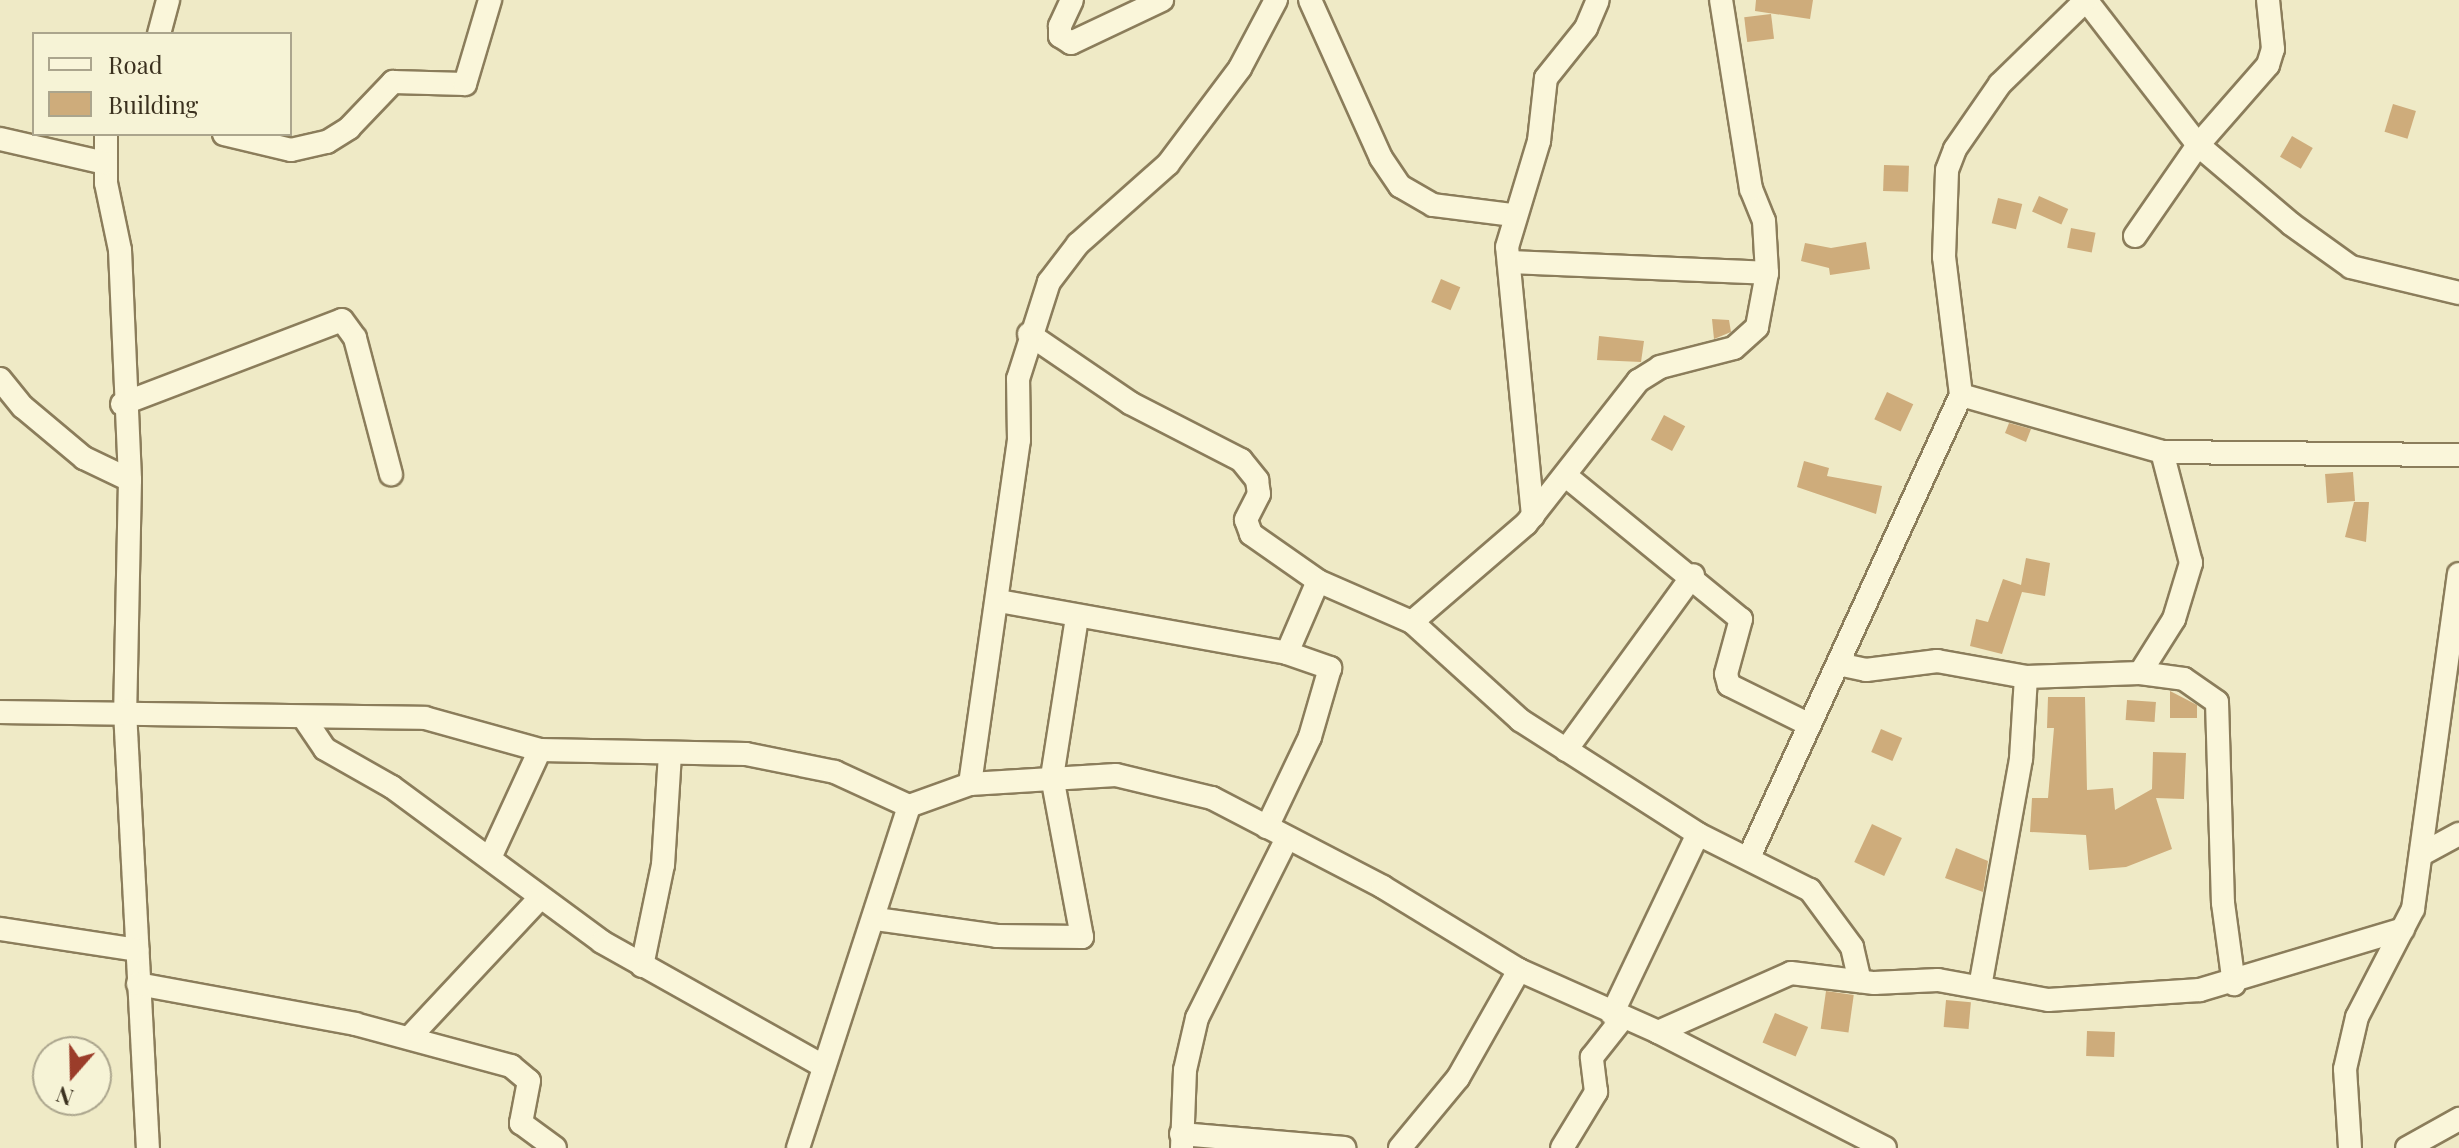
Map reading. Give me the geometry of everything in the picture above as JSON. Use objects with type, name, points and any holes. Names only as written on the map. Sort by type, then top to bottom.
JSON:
[{"type":"street","points":[[160,32],[168,0]]},
{"type":"street","points":[[232,136],[291,150],[327,142],[349,128],[393,82],[465,84],[490,0]]},
{"type":"street","points":[[1072,0],[1060,26],[1060,36],[1071,43],[1162,0]]},
{"type":"street","points":[[970,784],[999,601],[1019,440],[1018,379],[1029,334],[1057,267],[1168,164],[1240,68],[1276,0]]},
{"type":"street","points":[[1310,0],[1381,158],[1400,186],[1433,205],[1512,215]]},
{"type":"street","points":[[1533,516],[1509,262],[1512,215],[1539,141],[1546,78],[1586,28],[1598,0]]},
{"type":"street","points":[[1412,622],[1533,516],[1566,476],[1620,396],[1660,367],[1748,339],[1757,327],[1767,273],[1764,221],[1751,189],[1721,0]]},
{"type":"street","points":[[1749,857],[1961,395],[1944,257],[1947,170],[2000,84],[2086,0],[2198,145],[2351,267],[2459,293]]},
{"type":"street","points":[[2135,236],[2198,145],[2268,65],[2273,49],[2268,0]]},
{"type":"street","points":[[106,136],[105,163],[120,250],[122,404],[130,480],[125,711],[148,1148]]},
{"type":"street","points":[[0,139],[105,163]]},
{"type":"street","points":[[1509,262],[1767,273]]},
{"type":"street","points":[[122,404],[342,320],[355,338],[391,474]]},
{"type":"street","points":[[1029,334],[1117,395],[1241,460],[1257,480],[1259,494],[1246,520],[1251,534],[1318,581],[1412,622],[1508,710],[1566,750],[1698,834],[1810,890],[1852,947],[1860,981]]},
{"type":"street","points":[[0,379],[23,407],[84,458],[130,480]]},
{"type":"street","points":[[1961,395],[2162,452],[2459,455]]},
{"type":"street","points":[[2140,673],[2174,619],[2190,571],[2162,452]]},
{"type":"street","points":[[1566,476],[1693,575],[1741,619],[1726,674],[1729,685],[1810,725]]},
{"type":"street","points":[[2350,1148],[2345,1069],[2357,1017],[2403,929],[2422,854],[2434,726],[2459,574]]},
{"type":"street","points":[[1566,750],[1693,575]]},
{"type":"street","points":[[1287,653],[1318,581]]},
{"type":"street","points":[[999,601],[1321,660],[1331,677],[1277,832],[1208,986],[1185,1070],[1181,1141],[1344,1148]]},
{"type":"street","points":[[876,919],[997,936],[1082,937],[1052,777],[1077,617]]},
{"type":"street","points":[[1838,664],[1866,670],[1937,661],[2026,677],[2140,673],[2184,679],[2217,702],[2223,903],[2234,984]]},
{"type":"street","points":[[1980,986],[2021,759],[2026,677]]},
{"type":"street","points":[[0,712],[125,711],[304,718],[425,718],[540,750],[670,755],[746,754],[822,769],[909,806],[970,784],[1116,775],[1161,783],[1212,798],[1519,970],[1617,1017],[1658,1032],[1859,1141],[1885,1148]]},
{"type":"street","points":[[304,718],[325,749],[392,787],[540,898],[642,966],[823,1066]]},
{"type":"street","points":[[490,858],[540,750]]},
{"type":"street","points":[[642,966],[663,865],[670,755]]},
{"type":"street","points":[[805,1145],[823,1066],[848,981],[876,919],[909,806]]},
{"type":"street","points":[[1562,1148],[1596,1092],[1592,1057],[1617,1017],[1698,834]]},
{"type":"street","points":[[2422,854],[2459,834]]},
{"type":"street","points":[[409,1038],[540,898]]},
{"type":"street","points":[[0,929],[137,950]]},
{"type":"street","points":[[1658,1032],[1791,973],[1860,981],[1980,986],[2048,1000],[2234,984],[2403,929]]},
{"type":"street","points":[[1400,1148],[1458,1078],[1519,970]]},
{"type":"street","points":[[138,984],[409,1038],[524,1073],[529,1087],[521,1123],[555,1148]]},
{"type":"street","points":[[2407,1148],[2459,1119]]},
{"type":"building","points":[[1756,0],[1813,0],[1810,19],[1755,11]]},
{"type":"building","points":[[1771,14],[1774,39],[1747,42],[1744,17]]},
{"type":"building","points":[[2393,104],[2416,111],[2407,139],[2385,132]]},
{"type":"building","points":[[2292,136],[2313,148],[2301,169],[2280,157]]},
{"type":"building","points":[[1884,165],[1909,166],[1908,192],[1883,191]]},
{"type":"building","points":[[2039,196],[2068,209],[2061,225],[2032,212]]},
{"type":"building","points":[[1998,198],[2022,204],[2016,229],[1992,223]]},
{"type":"building","points":[[2071,228],[2096,233],[2092,252],[2067,248]]},
{"type":"building","points":[[1866,242],[1870,269],[1830,275],[1829,268],[1801,261],[1805,243],[1831,248]]},
{"type":"building","points":[[1441,279],[1460,287],[1451,310],[1431,302]]},
{"type":"building","points":[[1712,319],[1729,320],[1731,332],[1714,339]]},
{"type":"building","points":[[1599,336],[1644,341],[1641,362],[1597,360]]},
{"type":"building","points":[[1887,392],[1913,404],[1901,431],[1874,419]]},
{"type":"building","points":[[1664,415],[1685,426],[1672,451],[1651,440]]},
{"type":"building","points":[[2009,423],[2031,429],[2026,442],[2005,433]]},
{"type":"building","points":[[1804,461],[1829,468],[1827,476],[1882,486],[1876,514],[1797,487]]},
{"type":"building","points":[[2353,472],[2355,501],[2327,503],[2325,474]]},
{"type":"building","points":[[2354,502],[2369,502],[2366,542],[2345,537]]},
{"type":"building","points":[[2026,558],[2050,563],[2045,596],[2022,592],[2002,654],[1970,646],[1976,619],[1988,622],[2003,579],[2021,585]]},
{"type":"building","points":[[2170,691],[2197,705],[2197,718],[2170,718]]},
{"type":"building","points":[[2048,697],[2085,697],[2087,790],[2113,788],[2115,810],[2152,789],[2153,752],[2186,753],[2184,799],[2156,798],[2172,849],[2126,867],[2089,870],[2086,835],[2030,832],[2032,798],[2048,798],[2054,728],[2047,728]]},
{"type":"building","points":[[2127,700],[2156,702],[2155,722],[2126,720]]},
{"type":"building","points":[[1881,729],[1902,738],[1892,761],[1871,752]]},
{"type":"building","points":[[1872,824],[1902,838],[1884,876],[1854,862]]},
{"type":"building","points":[[1956,848],[1988,861],[1983,892],[1945,878]]},
{"type":"building","points":[[1826,991],[1854,995],[1848,1033],[1821,1029]]},
{"type":"building","points":[[1946,1000],[1971,1002],[1969,1029],[1944,1027]]},
{"type":"building","points":[[1775,1013],[1808,1027],[1796,1057],[1762,1042]]},
{"type":"building","points":[[2087,1031],[2115,1032],[2114,1057],[2086,1056]]}]
